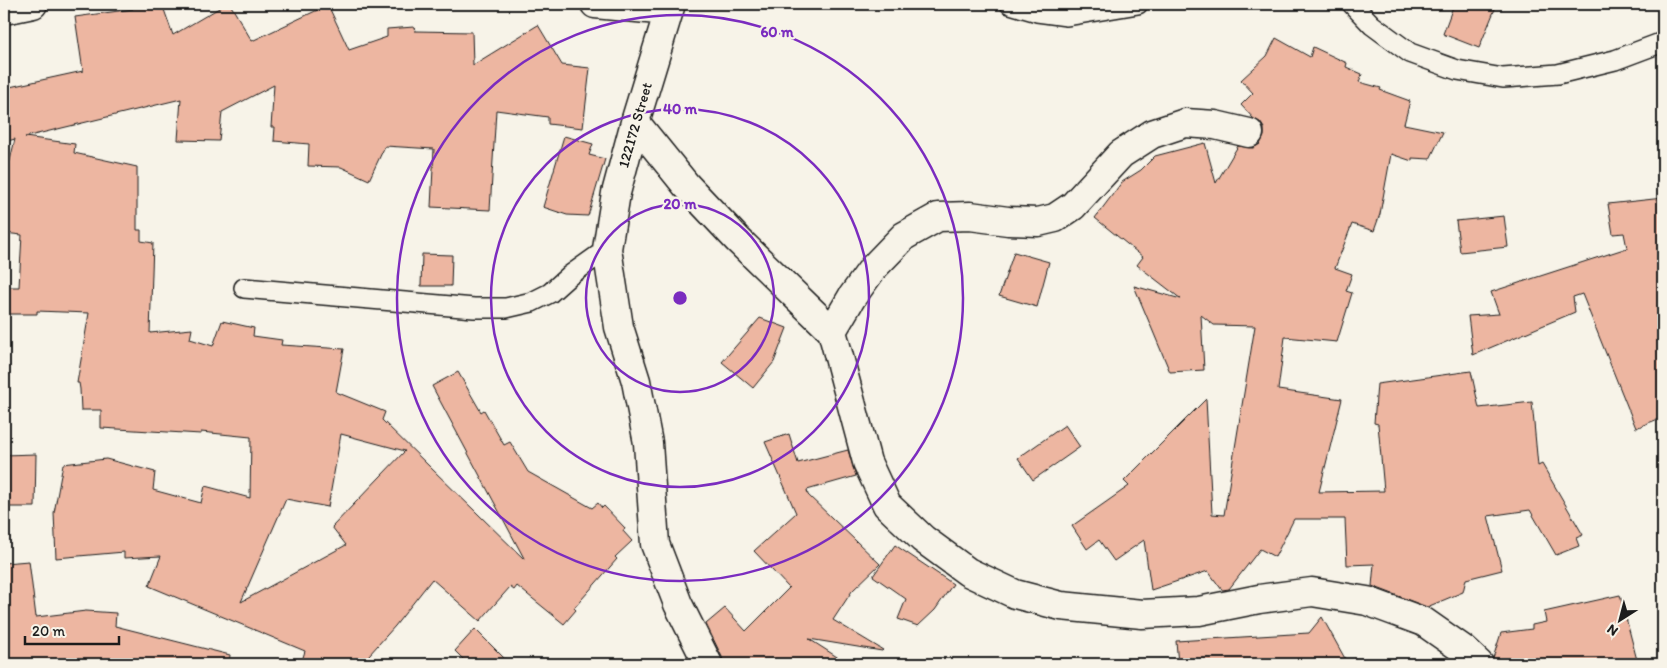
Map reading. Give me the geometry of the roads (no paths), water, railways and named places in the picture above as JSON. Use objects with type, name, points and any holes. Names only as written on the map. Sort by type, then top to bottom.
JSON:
[{"type":"street","points":[[4,10],[32,4]]},
{"type":"street","points":[[595,4],[670,8]]},
{"type":"street","name":"122172 Street","points":[[670,8],[635,122],[616,193],[607,249],[619,327],[636,381],[648,443],[655,544],[678,604],[708,664]]},
{"type":"street","points":[[635,122],[686,186],[786,288],[832,331],[867,462],[887,504],[923,539],[968,572],[1015,594],[1061,606],[1142,614],[1198,611],[1259,599],[1312,592],[1367,601],[1424,622],[1464,650],[1480,664]]},
{"type":"street","points":[[832,331],[852,297],[873,268],[904,236],[938,217],[970,216],[1008,221],[1038,222],[1055,218],[1073,206],[1121,154],[1152,134],[1185,123],[1215,125],[1249,133]]},
{"type":"lane","points":[[1010,4],[1037,12],[1067,16],[1138,4]]},
{"type":"lane","points":[[1352,4],[1372,25],[1410,53],[1457,70],[1503,78],[1558,74],[1615,60],[1663,42]]},
{"type":"lane","points":[[244,288],[474,308],[506,308],[532,302],[550,292],[607,249]]}]
